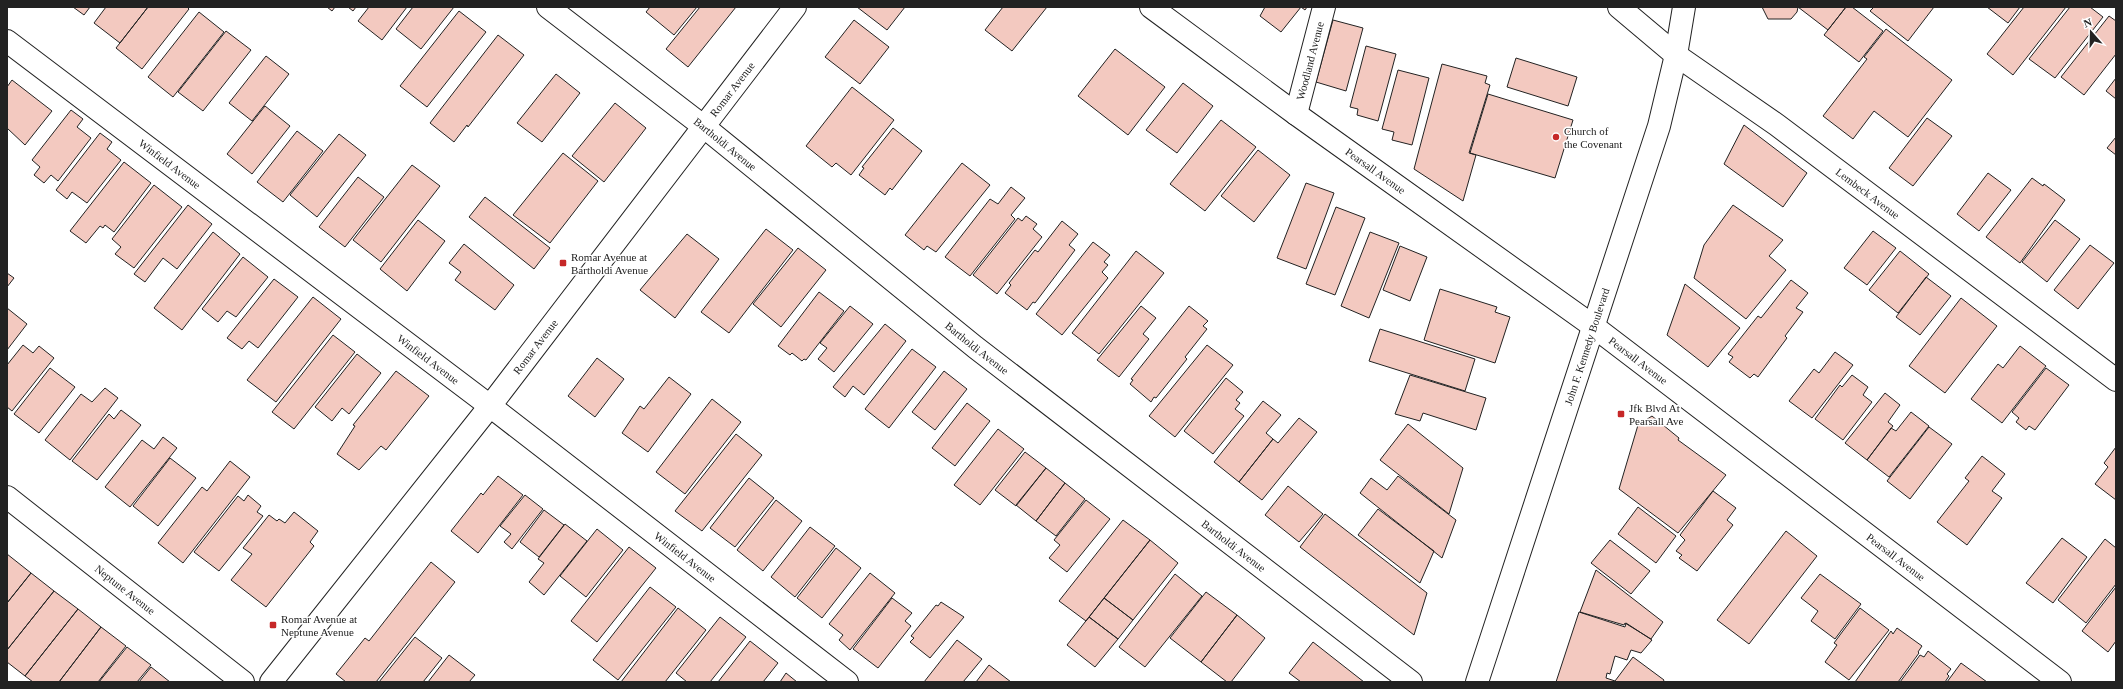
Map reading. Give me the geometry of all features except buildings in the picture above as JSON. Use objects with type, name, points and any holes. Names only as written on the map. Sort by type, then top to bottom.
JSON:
[{"type":"street","name":"Bartholdi Avenue","points":[[548,7],[703,126],[975,347],[1411,682]]},
{"type":"street","name":"Romar Avenue","points":[[271,682],[490,406],[795,7]]},
{"type":"street","name":"Pearsall Avenue","points":[[1151,7],[1296,114],[1593,326],[2060,682]]},
{"type":"street","name":"Woodland Avenue","points":[[1296,114],[1324,7]]},
{"type":"street","name":"Lembeck Avenue","points":[[1619,7],[1676,55],[1783,130],[2116,380]]},
{"type":"street","name":"John F. Kennedy Boulevard","points":[[1477,682],[1659,126],[1676,55],[1684,7]]},
{"type":"street","name":"Winfield Avenue","points":[[7,41],[490,406],[847,682]]},
{"type":"street","name":"Neptune Avenue","points":[[7,498],[243,682]]},
{"type":"place","name":"Church of the Covenant","points":[[1556,137]]},
{"type":"place","name":"Romar Avenue at Bartholdi Avenue","points":[[563,263]]},
{"type":"place","name":"Jfk Blvd At Pearsall Ave","points":[[1621,414]]},
{"type":"place","name":"Romar Avenue at Neptune Avenue","points":[[273,625]]}]
